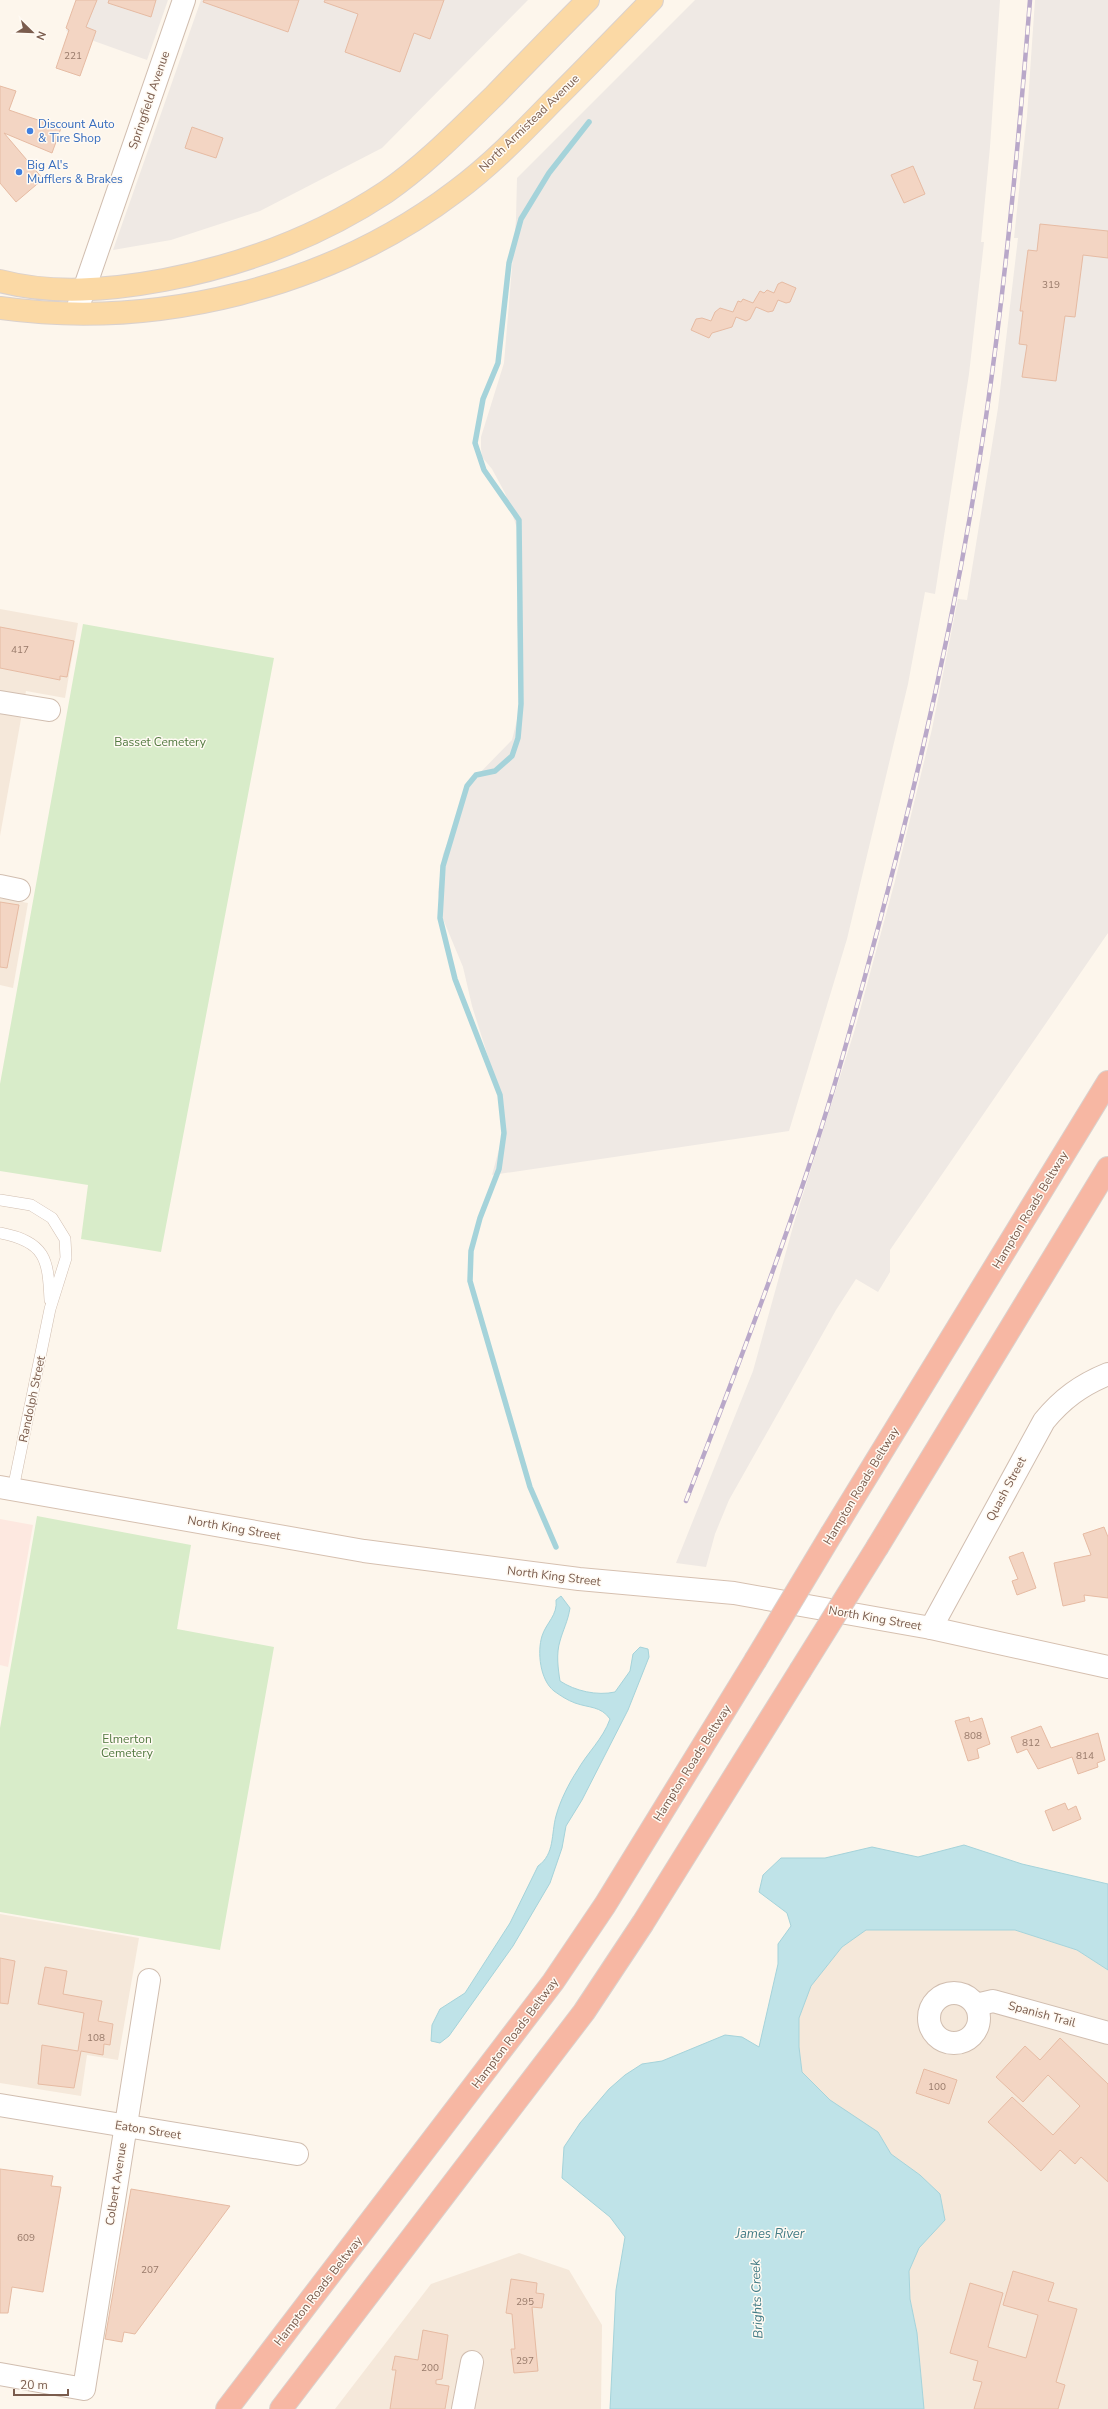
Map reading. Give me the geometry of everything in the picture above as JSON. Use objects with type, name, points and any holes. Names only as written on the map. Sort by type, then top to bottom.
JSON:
[{"type":"highway","name":"Hampton Roads Beltway","points":[[227,2409],[554,1982],[605,1905],[1108,1082]]},
{"type":"highway","points":[[281,2409],[584,2012],[644,1923],[878,1546],[1108,1168]]},
{"type":"main road","points":[[0,281],[31,287],[84,290],[134,286],[207,272],[272,251],[329,227],[386,191],[423,163],[467,122],[588,0]]},
{"type":"main road","name":"North Armistead Avenue","points":[[0,308],[76,314],[141,312],[208,301],[291,278],[342,259],[403,227],[456,191],[505,150],[652,0]]},
{"type":"street","name":"Springfield Avenue","points":[[76,314],[184,0]]},
{"type":"street","points":[[0,702],[49,710]]},
{"type":"street","name":"Quash Street","points":[[931,1628],[1044,1421],[1058,1403],[1074,1392],[1108,1374]]},
{"type":"street","name":"North King Street","points":[[7,1488],[364,1551],[579,1579],[734,1594],[931,1628],[1108,1667]]},
{"type":"street","name":"Colbert Avenue","points":[[0,2374],[84,2389],[149,1980]]},
{"type":"street","name":"Spanish Trail","points":[[976,2005],[993,2001],[1108,2033]]},
{"type":"street","name":"Eaton Street","points":[[0,2105],[125,2127],[297,2154]]},
{"type":"street","points":[[463,2409],[472,2362]]},
{"type":"lane","points":[[0,1200],[31,1205],[52,1218],[65,1239],[66,1258],[50,1309]]},
{"type":"lane","points":[[0,1233],[16,1236],[41,1252],[48,1267],[50,1309]]},
{"type":"lane","name":"Randolph Street","points":[[7,1488],[50,1309]]},
{"type":"shaded area","points":[[77,0],[168,0],[147,60],[66,31]]},
{"type":"shaded area","points":[[201,0],[528,0],[382,148],[260,211],[171,240],[113,250]]},
{"type":"shaded area","points":[[695,0],[1000,0],[990,147],[981,242],[984,242],[969,374],[935,594],[925,592],[908,684],[847,939],[789,1131],[492,1175],[502,1138],[504,1107],[472,1006],[463,967],[443,919],[438,892],[443,854],[459,815],[467,786],[512,740],[521,704],[517,618],[521,563],[517,528],[505,493],[492,469],[482,457],[481,448],[481,437],[504,363],[516,219],[517,178]]},
{"type":"shaded area","points":[[1035,0],[1108,0],[1108,933],[890,1250],[890,1272],[878,1292],[856,1279],[836,1310],[729,1500],[715,1534],[706,1567],[676,1563],[753,1371],[794,1223],[855,1029],[895,881],[932,729],[958,599],[967,600],[998,408],[1018,238],[1014,238],[1027,116]]},
{"type":"shaded area","points":[[0,609],[78,623],[65,698],[26,691],[0,836]]},
{"type":"shaded area","points":[[0,898],[28,903],[13,988],[0,985]]},
{"type":"shaded area","points":[[0,1519],[33,1525],[8,1667],[0,1665]]},
{"type":"shaded area","points":[[0,1914],[139,1938],[118,2060],[87,2055],[81,2096],[0,2083]]},
{"type":"shaded area","points":[[865,1930],[1015,1930],[1077,1950],[1108,1970],[1108,2409],[924,2409],[917,2333],[910,2299],[909,2271],[919,2248],[945,2220],[940,2194],[920,2175],[891,2154],[878,2132],[830,2100],[802,2072],[799,2047],[799,2018],[811,1986],[842,1947]]},
{"type":"shaded area","points":[[519,2253],[569,2270],[602,2325],[601,2409],[335,2409],[431,2284]]},
{"type":"green space","name":"Basset Cemetery","points":[[83,624],[274,658],[161,1252],[81,1239],[88,1185],[0,1171],[0,1084]]},
{"type":"green space","name":"Elmerton Cemetery","points":[[37,1516],[191,1545],[177,1629],[274,1647],[220,1950],[0,1912],[0,1728]]},
{"type":"water","points":[[561,1596],[570,1608],[558,1651],[560,1681],[572,1688],[586,1692],[615,1692],[630,1671],[633,1654],[640,1647],[648,1649],[649,1657],[628,1710],[582,1800],[566,1826],[562,1848],[550,1883],[513,1946],[449,2036],[440,2043],[431,2041],[432,2025],[440,2009],[465,1993],[510,1923],[538,1866],[550,1850],[554,1823],[565,1792],[581,1764],[603,1733],[610,1719],[599,1710],[564,1698],[549,1686],[543,1673],[540,1658],[542,1636],[554,1615],[556,1600]]},
{"type":"water","name":"James River","points":[[964,1845],[1022,1864],[1108,1884],[1108,1970],[1077,1950],[1015,1930],[866,1930],[842,1947],[811,1986],[799,2018],[799,2047],[802,2072],[830,2100],[878,2132],[891,2154],[920,2175],[940,2194],[945,2220],[919,2248],[909,2271],[910,2299],[917,2333],[924,2409],[610,2409],[616,2290],[625,2237],[610,2217],[562,2178],[564,2147],[580,2123],[609,2089],[625,2075],[642,2064],[662,2061],[725,2035],[742,2037],[759,2047],[778,1964],[778,1944],[791,1926],[787,1913],[759,1892],[763,1875],[781,1858],[825,1858],[872,1847],[918,1857]]},
{"type":"building","points":[[76,0],[97,0],[86,27],[96,31],[80,76],[56,68],[69,30],[66,28]]},
{"type":"building","points":[[109,0],[156,0],[151,17],[108,3]]},
{"type":"building","points":[[204,0],[299,0],[288,32],[203,2]]},
{"type":"building","points":[[325,0],[444,0],[430,39],[414,33],[400,72],[345,52],[358,14],[324,2]]},
{"type":"building","points":[[0,86],[16,91],[9,110],[61,128],[52,153],[4,133],[43,179],[16,202],[0,183]]},
{"type":"building","points":[[192,127],[223,138],[216,158],[185,148]]},
{"type":"building","points":[[913,166],[925,194],[904,203],[891,175]]},
{"type":"building","points":[[1040,224],[1108,231],[1108,258],[1083,255],[1075,317],[1065,316],[1056,381],[1022,377],[1027,345],[1019,344],[1023,311],[1020,311],[1028,250],[1037,251]]},
{"type":"building","points":[[782,282],[796,288],[790,302],[786,303],[778,300],[773,311],[768,312],[756,307],[750,319],[746,321],[736,317],[732,327],[712,333],[709,338],[691,330],[696,319],[702,318],[711,321],[715,312],[720,308],[733,312],[738,301],[741,302],[743,299],[753,303],[760,291],[764,293],[767,290],[774,293],[778,284]]},
{"type":"building","points":[[0,627],[74,641],[67,677],[60,676],[60,680],[0,668]]},
{"type":"building","points":[[0,902],[19,905],[7,968],[0,967]]},
{"type":"building","points":[[1104,1527],[1108,1537],[1108,1598],[1084,1595],[1085,1601],[1063,1606],[1054,1563],[1091,1555],[1083,1534]]},
{"type":"building","points":[[1023,1552],[1036,1588],[1017,1595],[1012,1581],[1018,1579],[1009,1557]]},
{"type":"building","points":[[969,1717],[970,1722],[982,1718],[990,1744],[977,1749],[979,1758],[968,1761],[955,1721]]},
{"type":"building","points":[[1041,1726],[1051,1748],[1098,1733],[1105,1760],[1097,1763],[1098,1767],[1078,1774],[1072,1757],[1038,1769],[1027,1749],[1017,1753],[1011,1737]]},
{"type":"building","points":[[1065,1803],[1068,1810],[1076,1806],[1081,1819],[1053,1831],[1045,1811]]},
{"type":"building","points":[[0,1958],[15,1961],[8,2004],[0,2003]]},
{"type":"building","points":[[45,1967],[67,1971],[63,1994],[102,2001],[98,2021],[113,2024],[110,2045],[104,2044],[103,2055],[81,2051],[74,2088],[38,2084],[42,2045],[78,2051],[84,2013],[38,2004]]},
{"type":"building","points":[[1060,2038],[1108,2084],[1108,2182],[1081,2157],[1075,2164],[1060,2150],[1041,2171],[988,2122],[1012,2097],[1053,2135],[1080,2106],[1048,2075],[1023,2102],[996,2077],[1025,2046],[1040,2060]]},
{"type":"building","points":[[924,2069],[957,2080],[949,2104],[916,2093]]},
{"type":"building","points":[[0,2169],[53,2176],[51,2186],[61,2187],[43,2292],[12,2287],[8,2313],[0,2313]]},
{"type":"building","points":[[131,2189],[230,2206],[135,2334],[124,2332],[122,2342],[105,2339]]},
{"type":"building","points":[[1013,2271],[1054,2283],[1048,2301],[1077,2309],[1056,2382],[1065,2385],[1058,2409],[974,2409],[982,2382],[973,2380],[978,2361],[950,2353],[970,2283],[1003,2293],[988,2347],[1026,2358],[1038,2315],[1003,2305]]},
{"type":"building","points":[[511,2279],[537,2283],[536,2293],[544,2294],[542,2308],[532,2307],[538,2371],[514,2373],[511,2349],[515,2349],[512,2314],[506,2313]]},
{"type":"building","points":[[423,2330],[448,2335],[442,2379],[436,2380],[436,2384],[449,2386],[445,2409],[390,2409],[396,2370],[392,2370],[395,2356],[418,2360]]},
{"type":"waterway","points":[[556,1547],[530,1487],[470,1281],[471,1251],[480,1218],[499,1169],[504,1133],[500,1095],[455,979],[440,918],[443,866],[467,786],[476,775],[495,771],[512,756],[518,738],[521,704],[519,520],[484,470],[475,443],[483,399],[498,363],[509,263],[521,219],[549,173],[589,122]]},
{"type":"railway","points":[[686,1501],[765,1294],[819,1136],[881,919],[922,753],[957,585],[973,501],[986,417],[1000,313],[1011,209],[1030,0]]},
{"type":"place","name":"Discount Auto & Tire Shop","points":[[30,131]]},
{"type":"place","name":"Big Al's Mufflers & Brakes","points":[[19,172]]},
{"type":"water label","name":"Brights Creek","points":[[756,2299]]}]
